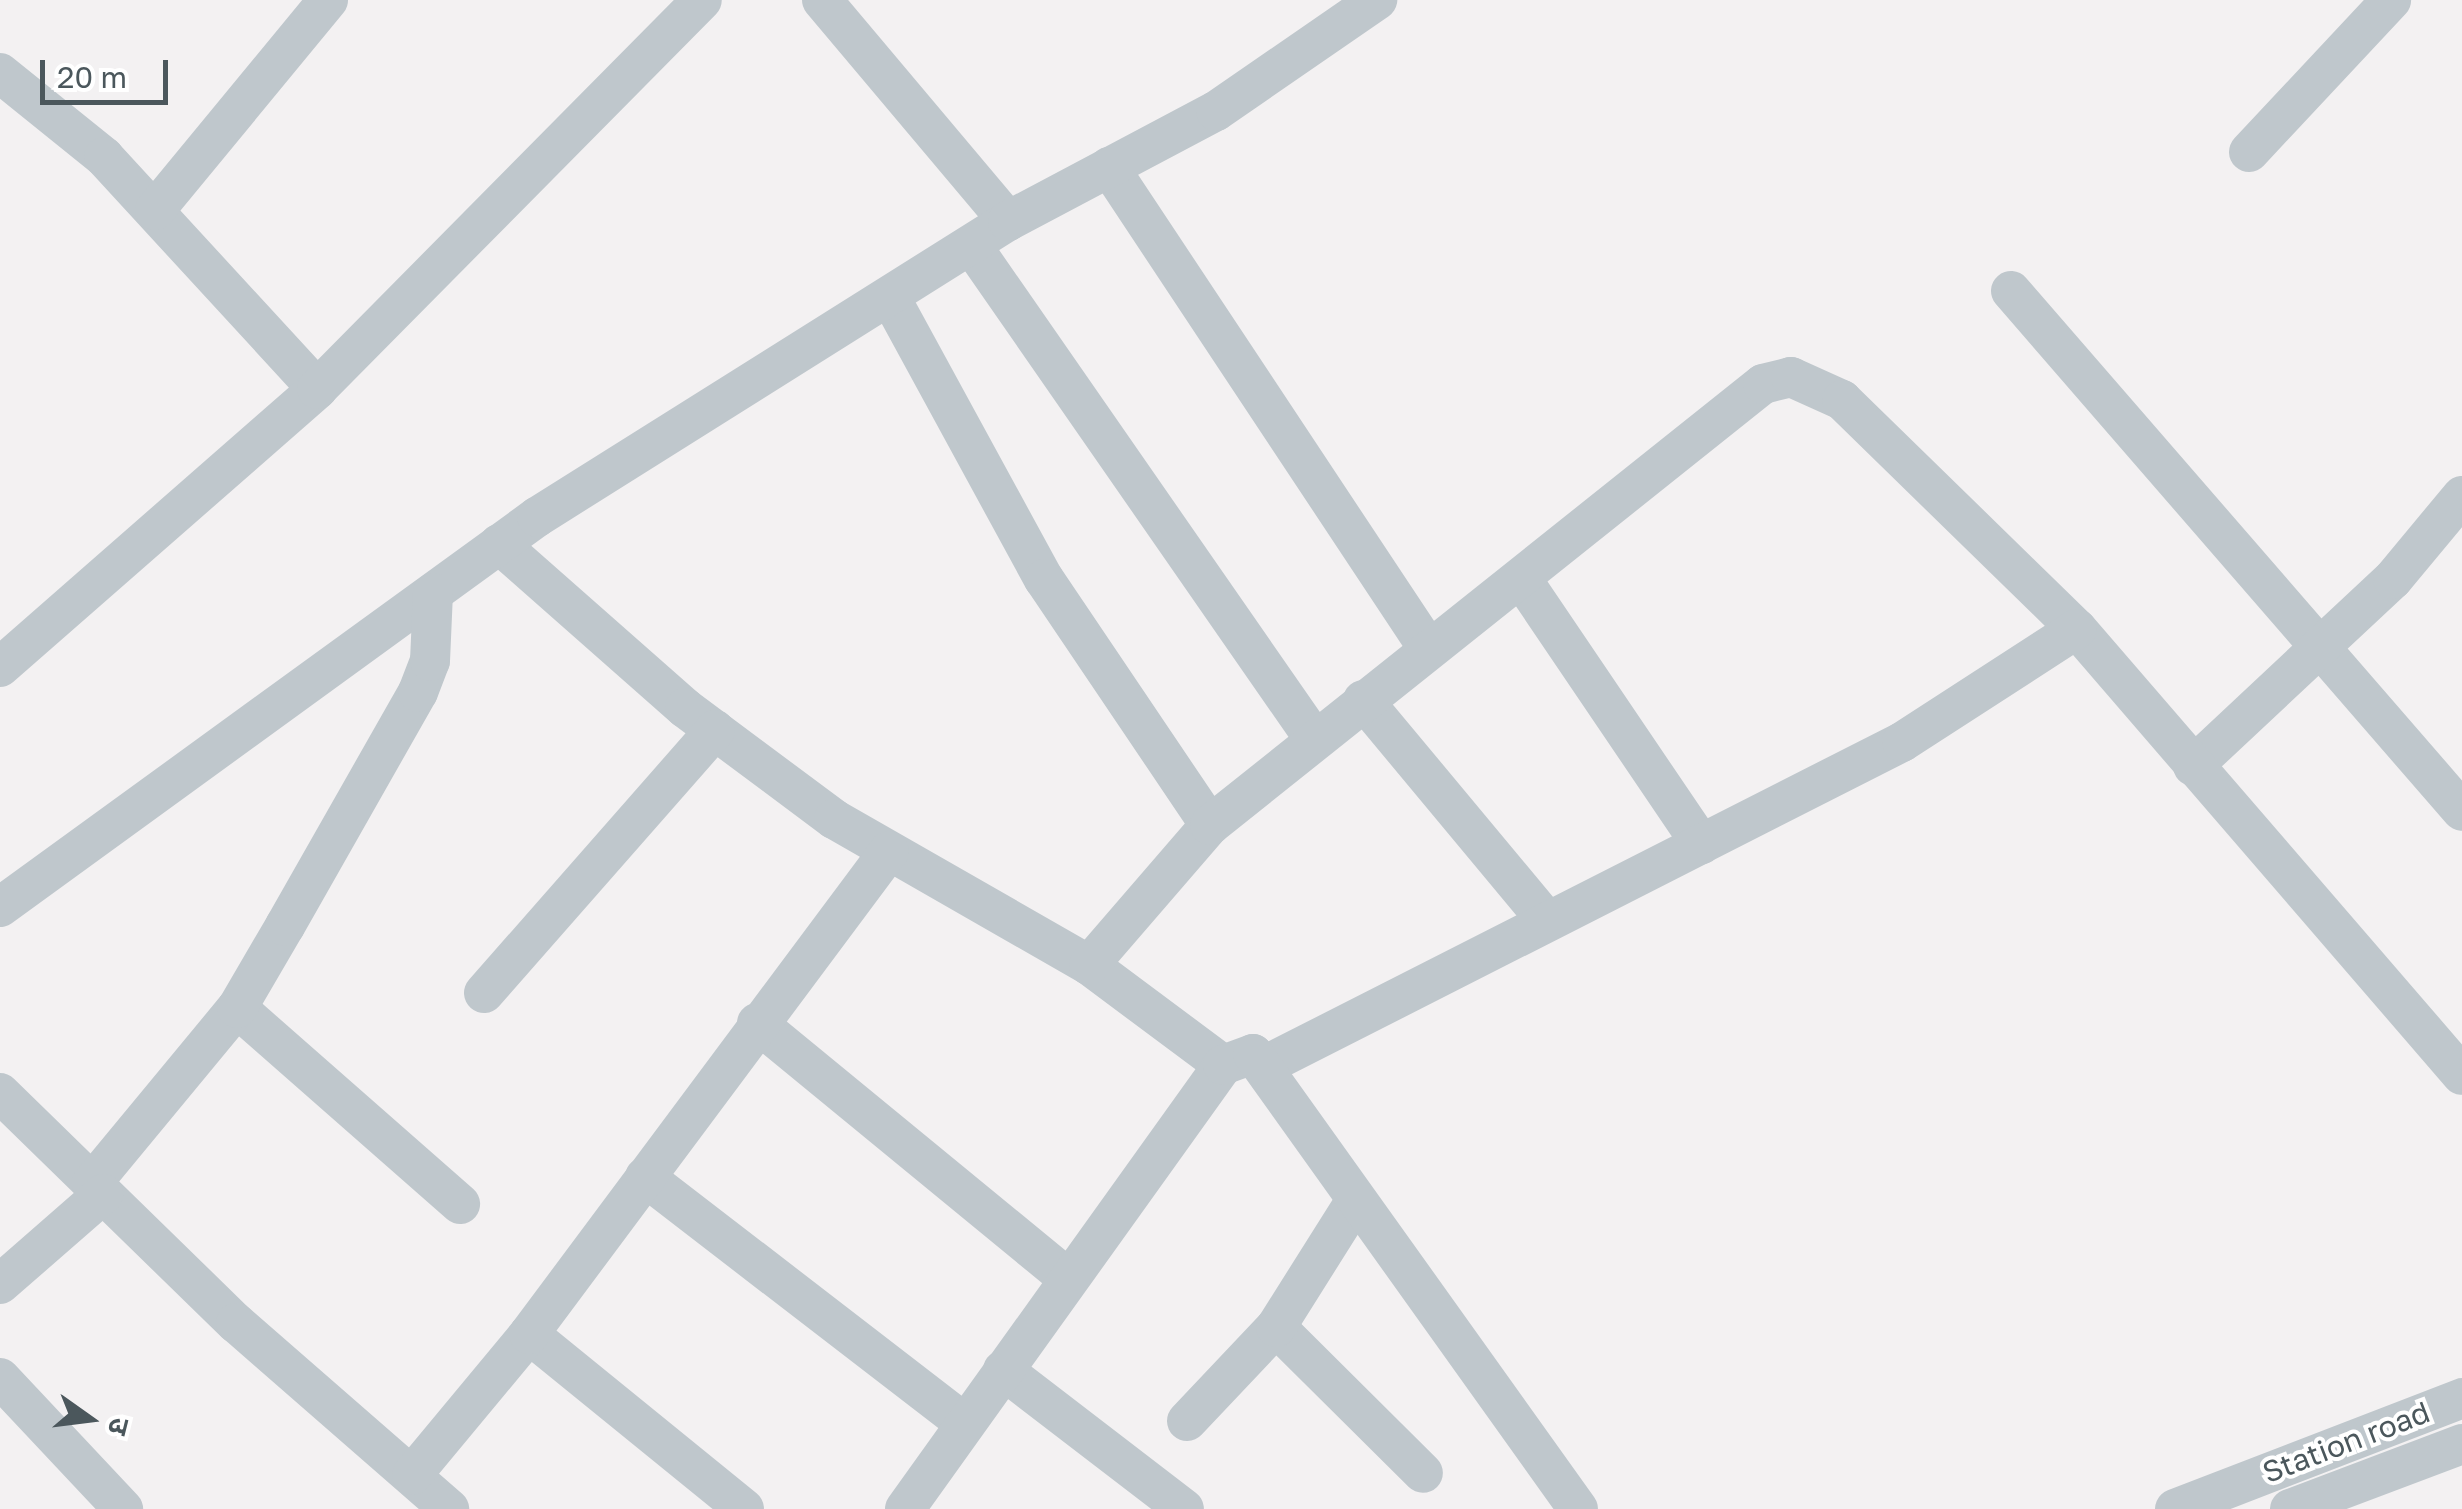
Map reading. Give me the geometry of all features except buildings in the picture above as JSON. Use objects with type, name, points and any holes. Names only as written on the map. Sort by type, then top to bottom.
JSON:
[{"type":"street","points":[[155,210],[328,0]]},
{"type":"street","points":[[2,660],[317,389],[702,0]]},
{"type":"street","points":[[822,0],[1008,221]]},
{"type":"street","points":[[0,907],[500,544],[1008,221],[1216,111],[1377,0]]},
{"type":"street","points":[[2248,152],[2392,0]]},
{"type":"street","points":[[0,74],[155,210],[317,389]]},
{"type":"street","points":[[1109,167],[1428,648]]},
{"type":"street","points":[[972,246],[1315,740]]},
{"type":"street","points":[[2011,291],[2325,645],[2462,812]]},
{"type":"street","points":[[890,297],[1044,578],[1210,825]]},
{"type":"street","points":[[1090,965],[1210,825],[1428,648],[1522,581],[1763,384],[1791,377],[1842,400],[2077,629],[2462,1075]]},
{"type":"street","points":[[2193,766],[2325,645],[2461,498]]},
{"type":"street","points":[[500,544],[714,730],[889,851],[1090,965],[1222,1065]]},
{"type":"street","points":[[1522,581],[1701,844]]},
{"type":"street","points":[[0,1284],[98,1189],[238,1008],[418,692],[430,661],[432,594]]},
{"type":"street","points":[[1268,1064],[1902,742],[2077,629]]},
{"type":"street","points":[[1363,700],[1546,920]]},
{"type":"street","points":[[484,992],[714,730]]},
{"type":"street","points":[[0,1093],[422,1495],[529,1334],[757,1023],[889,851]]},
{"type":"street","points":[[238,1008],[460,1204]]},
{"type":"street","points":[[757,1023],[1068,1278]]},
{"type":"street","points":[[905,1509],[1222,1065],[1253,1054],[1268,1064],[1356,1200],[1578,1509]]},
{"type":"street","points":[[645,1177],[965,1423]]},
{"type":"street","points":[[1187,1422],[1276,1327],[1356,1200]]},
{"type":"street","points":[[1276,1327],[1423,1473]]},
{"type":"street","points":[[529,1334],[744,1509]]},
{"type":"street","points":[[1003,1370],[1184,1509]]},
{"type":"street","points":[[0,1378],[123,1509]]},
{"type":"street","name":"Station road","points":[[2175,1509],[2462,1398]]},
{"type":"street","name":"Station road","points":[[2290,1509],[2462,1444]]}]
